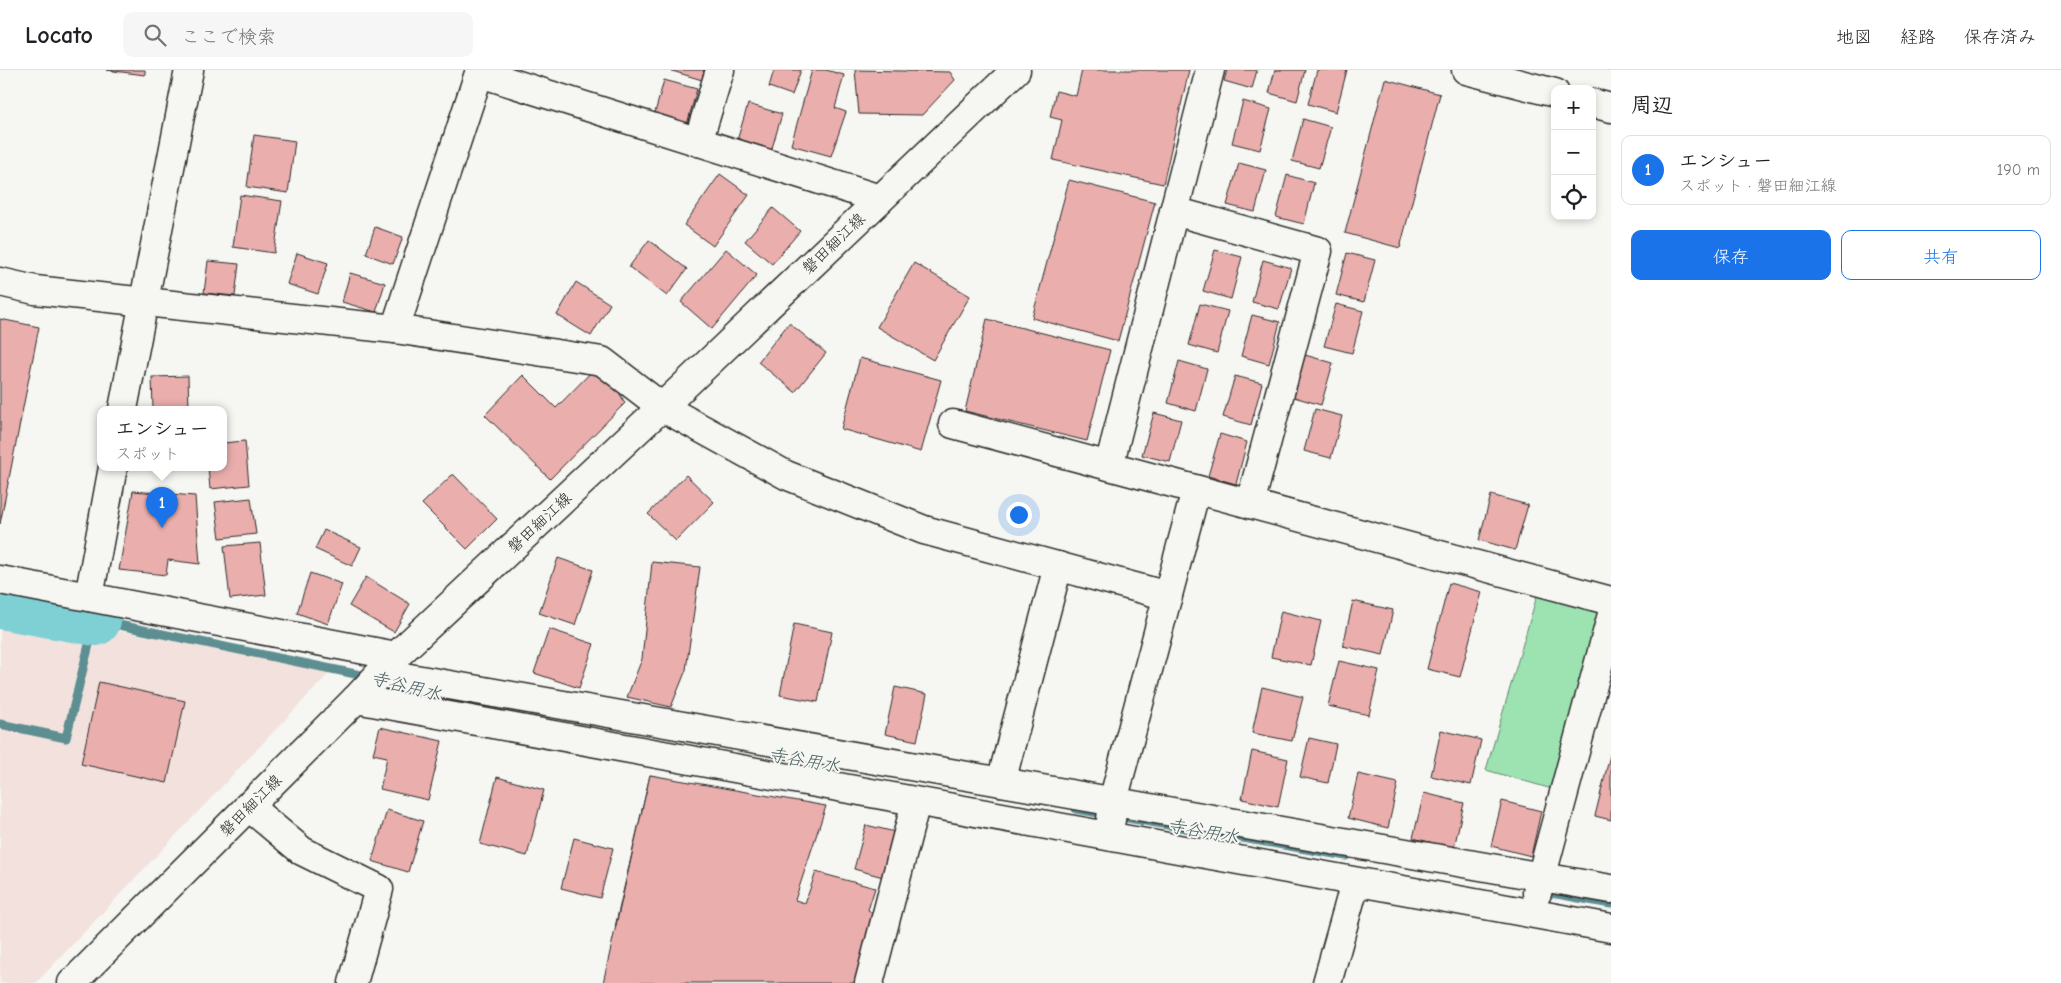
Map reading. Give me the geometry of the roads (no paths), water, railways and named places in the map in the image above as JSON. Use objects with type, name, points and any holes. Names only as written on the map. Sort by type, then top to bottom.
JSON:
[{"type":"street","points":[[124,406],[189,70]]},
{"type":"street","points":[[698,142],[720,70]]},
{"type":"street","name":"磐田細江線","points":[[72,983],[356,699],[388,664],[662,407],[1016,70]]},
{"type":"street","points":[[1109,466],[1210,70]]},
{"type":"street","points":[[1466,70],[1551,92]]},
{"type":"street","points":[[395,329],[480,71],[880,199]]},
{"type":"street","points":[[1596,104],[1611,108]]},
{"type":"street","points":[[1174,211],[1318,251],[1250,504]]},
{"type":"street","points":[[0,282],[35,290],[395,329],[602,361],[662,407],[786,475],[805,483],[924,530],[1168,596]]},
{"type":"street","points":[[953,424],[1611,601]]},
{"type":"street","points":[[89,597],[111,471]]},
{"type":"street","points":[[1108,836],[1113,803],[1196,490]]},
{"type":"street","points":[[1001,782],[1058,566]]},
{"type":"street","points":[[0,580],[89,597],[388,664],[1001,782],[1611,889]]},
{"type":"street","points":[[1532,914],[1611,618]]},
{"type":"street","points":[[356,699],[1108,836],[1354,883],[1611,928]]},
{"type":"street","points":[[869,983],[916,802]]},
{"type":"street","points":[[248,806],[302,852],[379,888],[353,983]]},
{"type":"street","points":[[1327,983],[1354,883]]},
{"type":"waterway","name":"寺谷用水","points":[[0,603],[95,620]]},
{"type":"waterway","name":"寺谷用水","points":[[0,724],[66,738],[95,620],[370,677]]},
{"type":"waterway","name":"寺谷用水","points":[[1076,809],[1346,856]]},
{"type":"waterway","name":"寺谷用水","points":[[1541,891],[1611,904]]},
{"type":"place","name":"エンシュー","points":[[162,528]]}]
